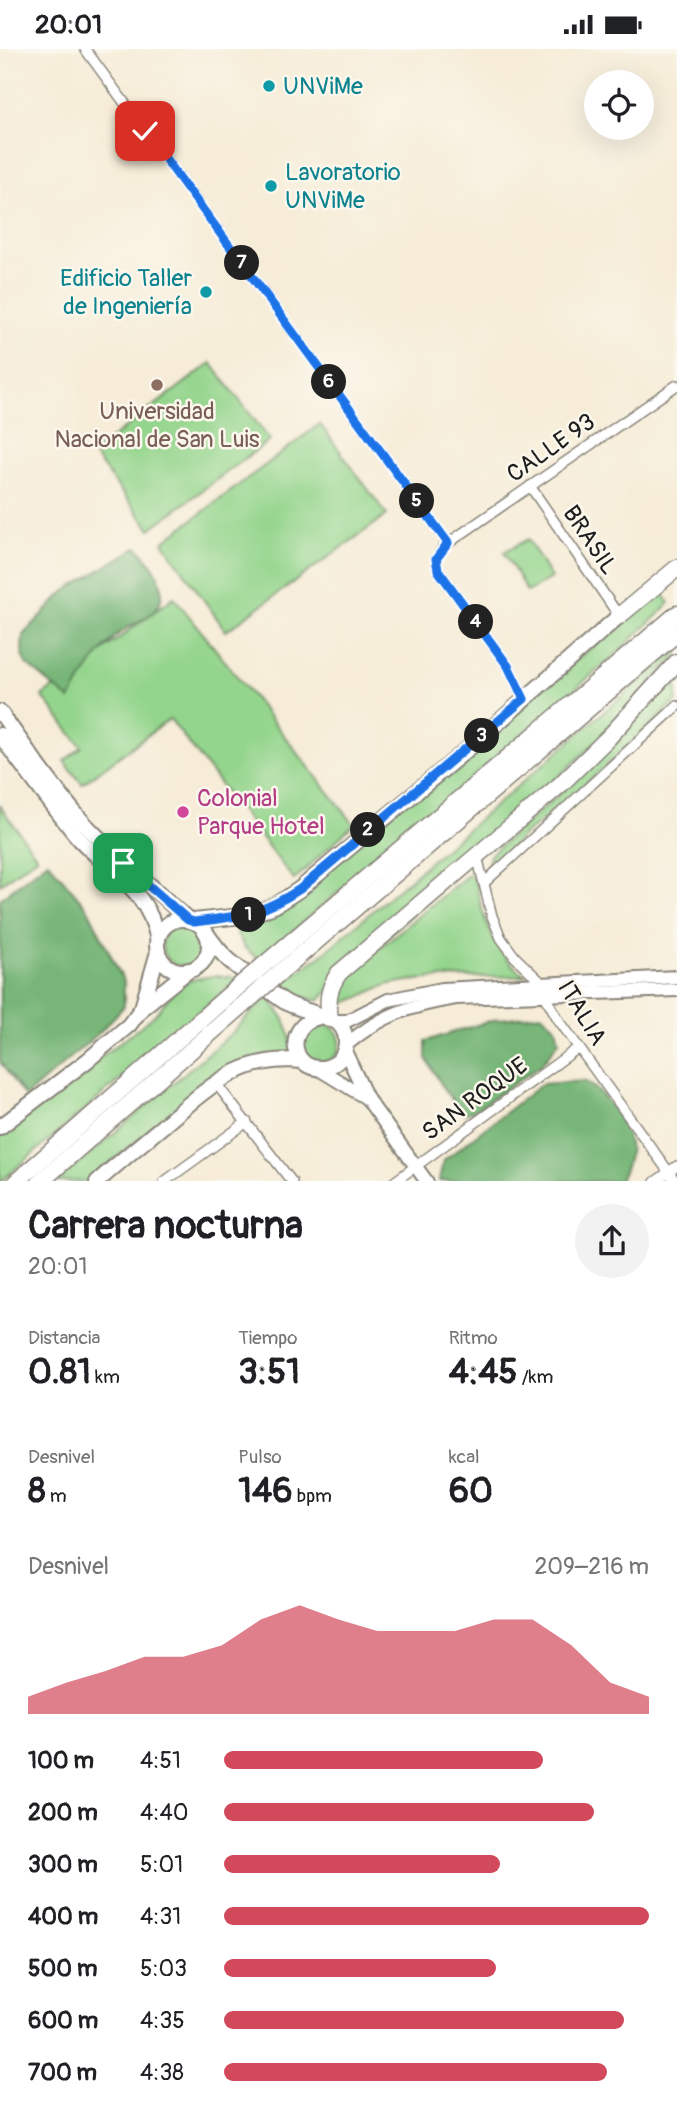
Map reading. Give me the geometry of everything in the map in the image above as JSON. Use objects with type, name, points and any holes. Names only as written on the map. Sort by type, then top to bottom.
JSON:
[{"type":"highway","points":[[619,616],[677,568]]},
{"type":"highway","points":[[272,969],[677,614]]},
{"type":"highway","points":[[16,1181],[677,633]]},
{"type":"highway","points":[[328,1019],[328,993],[339,973],[571,775],[677,662]]},
{"type":"highway","points":[[45,1178],[246,991]]},
{"type":"main road","points":[[142,1008],[165,926],[180,919],[196,924],[252,915],[276,905],[524,699],[619,616]]},
{"type":"main road","points":[[0,712],[81,820],[123,863],[196,924],[231,964],[287,1003],[328,1019],[346,1021],[388,1000],[415,993],[543,988],[677,990]]},
{"type":"main road","points":[[0,735],[78,837],[135,891],[145,904],[152,916],[158,946],[167,965],[181,971],[231,964]]},
{"type":"main road","points":[[0,1127],[88,1060],[129,1025],[142,1008],[201,964],[208,952],[208,938],[196,924]]},
{"type":"main road","points":[[317,1068],[333,1065],[340,1060],[346,1048],[379,1021],[423,1003],[543,988],[677,977]]},
{"type":"main road","points":[[287,1003],[298,1054],[302,1061]]},
{"type":"main road","points":[[295,1038],[303,1023],[328,1019]]},
{"type":"main road","points":[[328,1019],[346,1036],[346,1048],[368,1100],[427,1181]]},
{"type":"main road","points":[[103,1179],[215,1082],[245,1067],[272,1059],[302,1061],[368,1100]]},
{"type":"street","points":[[85,49],[448,543],[436,559],[438,570],[508,666],[524,699]]},
{"type":"street","name":"CALLE 93","points":[[448,543],[677,385]]},
{"type":"street","name":"BRASIL","points":[[530,486],[619,616]]},
{"type":"street","points":[[484,883],[677,706]]},
{"type":"street","name":"ITALIA","points":[[477,856],[492,916],[501,939],[543,988],[558,1019],[673,1169],[676,1181]]},
{"type":"street","name":"SAN ROQUE","points":[[394,1181],[579,1048]]},
{"type":"street","points":[[215,1082],[292,1181]]},
{"type":"street","points":[[164,1181],[247,1122]]},
{"type":"street","points":[[655,1181],[673,1169]]},
{"type":"green space","points":[[211,363],[270,440],[150,529],[92,453]]},
{"type":"green space","points":[[320,424],[387,515],[226,631],[163,542]]},
{"type":"green space","points":[[528,539],[551,578],[527,592],[504,552]]},
{"type":"green space","points":[[137,547],[159,579],[162,597],[159,605],[152,613],[124,630],[108,644],[70,700],[26,664],[22,651],[23,635],[64,592]]},
{"type":"green space","points":[[661,591],[669,602],[666,607],[616,654],[259,960],[244,947],[232,924],[255,921]]},
{"type":"green space","points":[[174,597],[354,824],[294,880],[170,719],[82,784],[64,761],[82,747],[42,696]]},
{"type":"green space","points":[[677,649],[677,655],[596,742],[319,1000],[299,996],[282,984],[325,952]]},
{"type":"green space","points":[[677,676],[677,701],[574,795],[520,838],[491,870],[487,868],[490,855],[588,769]]},
{"type":"green space","points":[[0,806],[37,857],[0,884]]},
{"type":"green space","points":[[48,861],[88,909],[124,982],[124,1006],[100,1032],[25,1097],[0,1062],[0,899]]},
{"type":"green space","points":[[469,874],[476,885],[485,919],[498,947],[510,963],[526,976],[412,980],[382,987],[341,1004],[335,998],[342,979]]},
{"type":"green space","points":[[183,924],[198,930],[204,945],[198,960],[183,966],[168,960],[162,945],[168,930]]},
{"type":"green space","points":[[230,976],[238,979],[0,1181],[0,1135],[150,1019],[180,986],[198,978]]},
{"type":"green space","points":[[267,996],[286,1023],[293,1055],[249,1059],[214,1075],[89,1181],[58,1181],[233,1032]]},
{"type":"green space","points":[[541,1014],[556,1027],[559,1041],[541,1065],[476,1110],[464,1114],[445,1091],[426,1058],[426,1041],[493,1020]]},
{"type":"green space","points":[[320,1023],[334,1029],[340,1043],[334,1057],[320,1063],[306,1057],[300,1043],[306,1029]]},
{"type":"green space","points":[[584,1081],[606,1099],[627,1135],[628,1159],[619,1181],[439,1181],[443,1161],[542,1084]]},
{"type":"place","name":"UNViMe","points":[[269,86]]},
{"type":"place","name":"Lavoratorio UNViMe","points":[[271,186]]},
{"type":"place","name":"Edificio Taller de Ingeniería","points":[[206,292]]},
{"type":"place","name":"Universidad Nacional de San Luis","points":[[157,385]]},
{"type":"place","name":"Colonial Parque Hotel","points":[[183,812]]},
{"type":"route","points":[[123,863],[188,920],[194,922],[252,915],[276,905],[300,889],[524,699],[508,666],[438,570],[436,559],[448,543],[145,131]]}]
